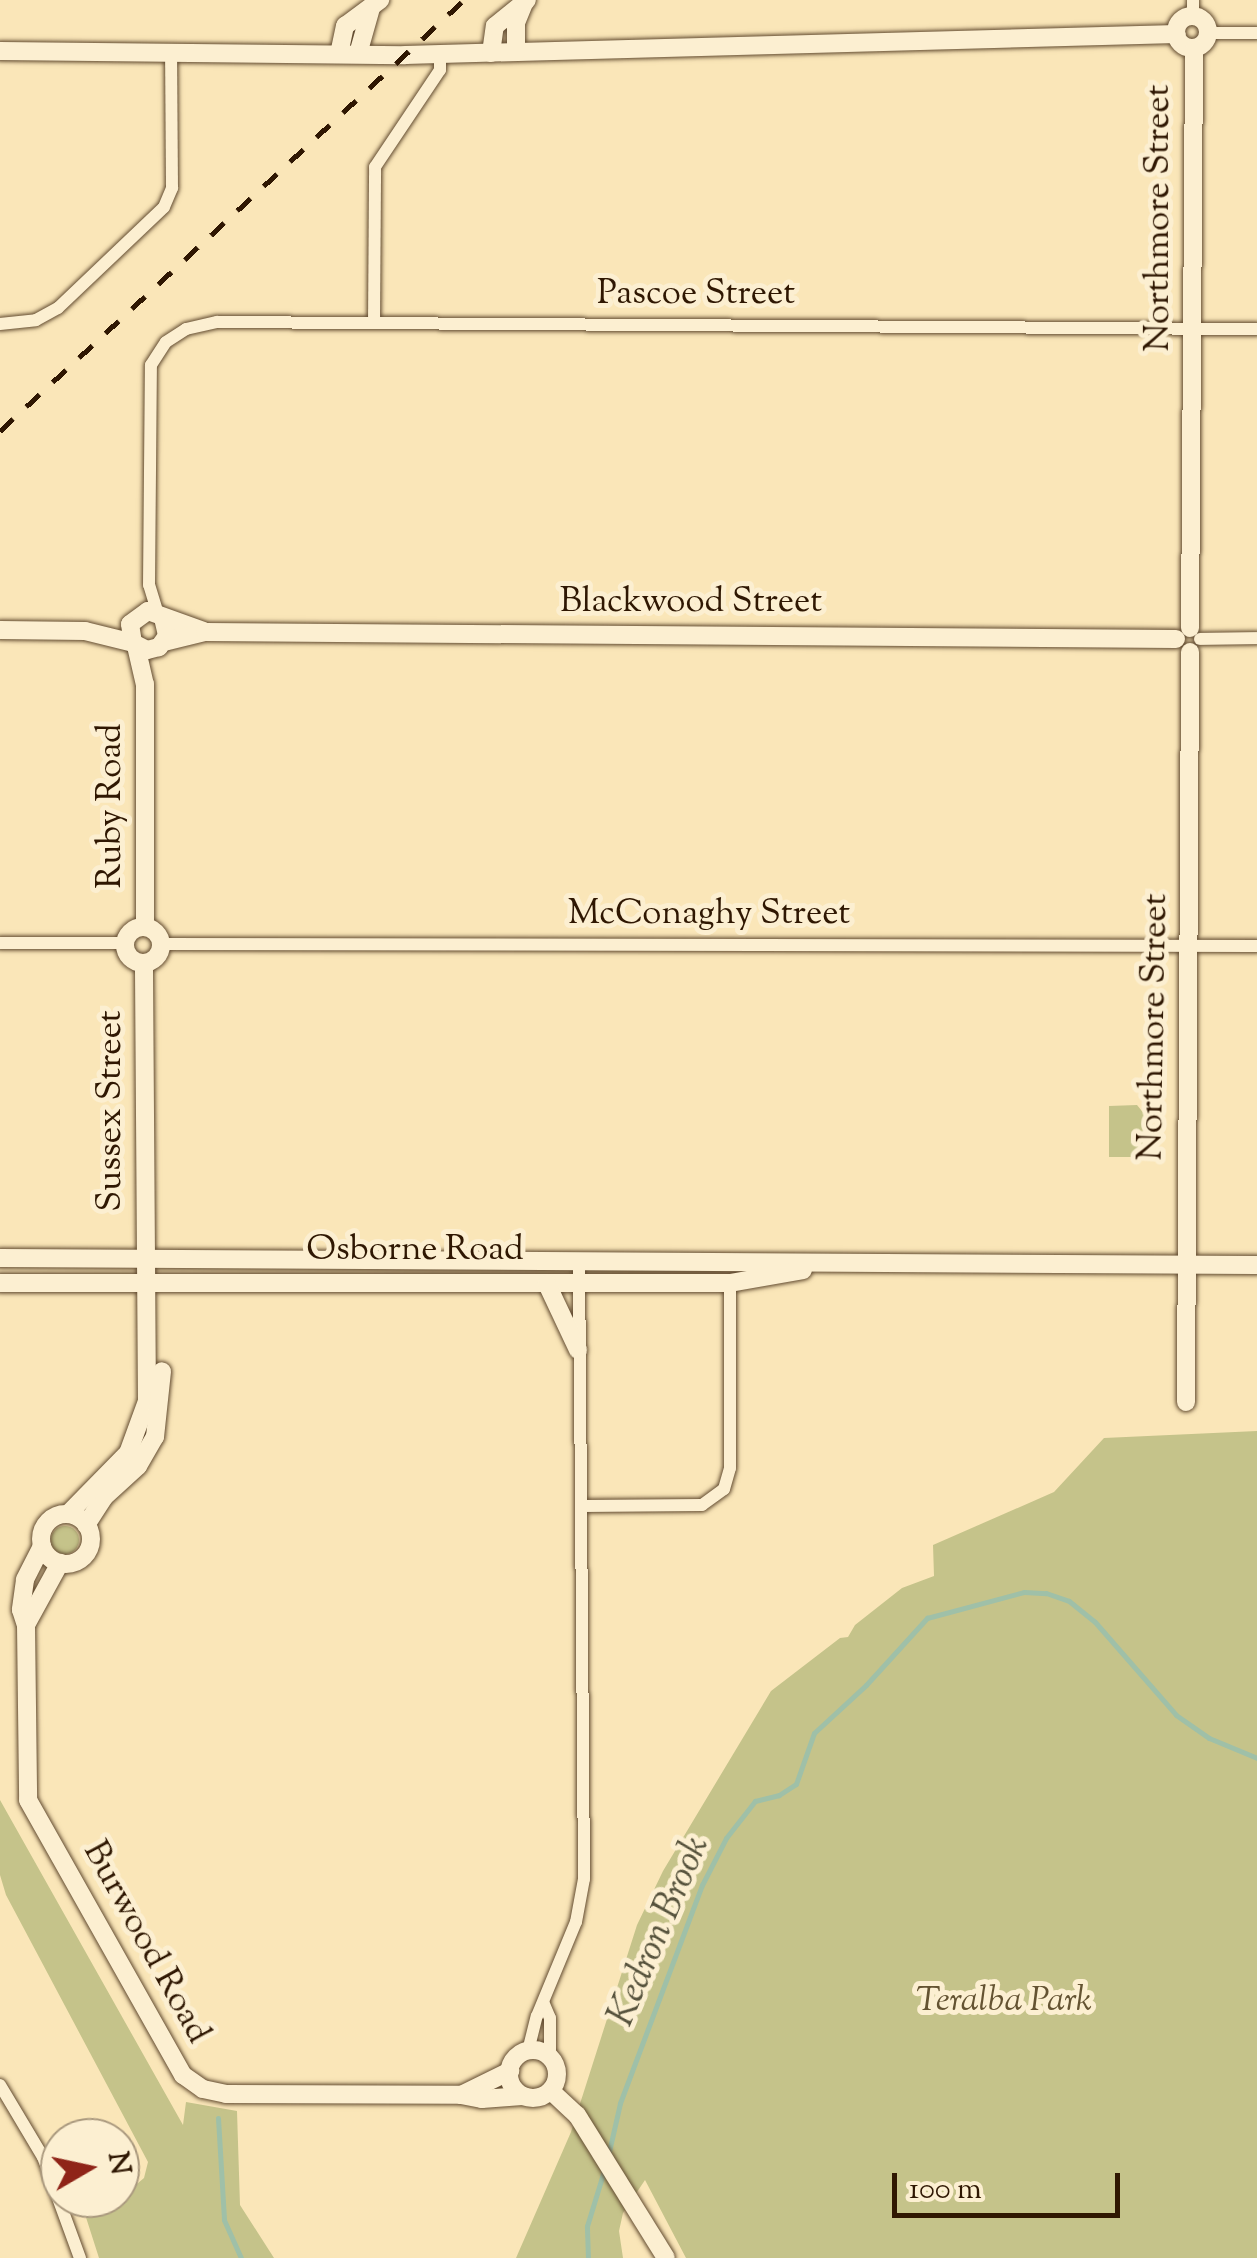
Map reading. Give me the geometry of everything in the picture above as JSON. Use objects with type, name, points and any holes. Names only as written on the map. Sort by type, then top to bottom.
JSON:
[{"type":"street","points":[[516,52],[516,23],[526,1]]},
{"type":"street","points":[[491,53],[494,26],[526,1]]},
{"type":"street","points":[[348,54],[346,26],[376,4]]},
{"type":"street","points":[[1193,8],[1208,33],[1202,44],[1194,48],[1182,44],[1176,34],[1180,22],[1193,8]]},
{"type":"street","points":[[1208,33],[1257,32]]},
{"type":"street","points":[[0,51],[440,54],[1176,34]]},
{"type":"street","name":"Northmore Street","points":[[1186,1402],[1194,48]]},
{"type":"street","points":[[0,324],[36,320],[58,308],[164,207],[172,188],[171,52]]},
{"type":"street","points":[[374,323],[376,168],[440,70],[440,54]]},
{"type":"street","name":"Pascoe Street","points":[[149,584],[151,365],[176,335],[216,322],[1257,329]]},
{"type":"street","points":[[134,644],[128,630],[149,584]]},
{"type":"street","points":[[0,630],[85,631],[147,650],[162,644],[168,630],[149,584]]},
{"type":"street","points":[[85,631],[135,616],[160,616]]},
{"type":"street","name":"Blackwood Street","points":[[160,616],[205,632]]},
{"type":"street","name":"Blackwood Street","points":[[162,644],[205,632],[1257,638]]},
{"type":"street","name":"Ruby Road","points":[[134,644],[145,684],[144,927]]},
{"type":"street","name":"Ruby Road","points":[[145,684],[162,644]]},
{"type":"street","points":[[144,927],[157,934],[161,944],[156,956],[144,963],[132,959],[126,943],[130,932],[144,927]]},
{"type":"street","points":[[0,943],[126,943]]},
{"type":"street","name":"McConaghy Street","points":[[161,944],[1257,946]]},
{"type":"street","name":"Sussex Street","points":[[144,963],[147,1258]]},
{"type":"street","name":"Osborne Road","points":[[0,1258],[732,1259],[828,1266],[1257,1265]]},
{"type":"street","points":[[86,1526],[104,1496],[138,1466],[159,1426],[162,1320],[147,1258]]},
{"type":"street","points":[[544,2004],[550,2018],[550,2057],[557,2070],[551,2091],[538,2098],[522,2096],[512,2086],[510,2071],[516,2058],[528,2051],[544,2004],[576,1922],[584,1880],[579,1259]]},
{"type":"street","name":"Osborne Road","points":[[0,1282],[730,1284],[828,1266]]},
{"type":"street","points":[[68,1514],[86,1526],[90,1539],[86,1553],[74,1562],[60,1563],[42,1546],[46,1524],[68,1514],[122,1460],[138,1436],[149,1388],[152,1283]]},
{"type":"street","points":[[547,1284],[578,1350]]},
{"type":"street","points":[[582,1506],[702,1505],[724,1489],[730,1468],[730,1284]]},
{"type":"street","name":"Burwood Road","points":[[42,1546],[22,1592],[26,1625],[28,1800],[183,2075],[214,2093],[461,2094],[482,2099],[522,2096]]},
{"type":"street","name":"Burwood Road","points":[[26,1625],[60,1563]]},
{"type":"street","points":[[528,2051],[550,2057]]},
{"type":"street","points":[[461,2094],[510,2071]]},
{"type":"street","points":[[0,2085],[42,2157],[80,2258]]},
{"type":"street","points":[[551,2091],[577,2115],[666,2258]]},
{"type":"green space","points":[[1137,1105],[1162,1136],[1143,1157],[1109,1157],[1109,1106]]},
{"type":"green space","name":"Teralba Park","points":[[1257,1431],[1257,2258],[686,2258],[645,2180],[623,2213],[619,2231],[623,2258],[516,2258],[571,2132],[637,1925],[663,1871],[771,1691],[840,1638],[848,1637],[855,1625],[902,1588],[934,1576],[933,1545],[1054,1492],[1104,1438]]},
{"type":"green space","points":[[65,1526],[75,1530],[79,1540],[75,1550],[65,1554],[55,1550],[51,1540],[55,1530]]},
{"type":"green space","points":[[0,1800],[183,2125],[186,2102],[237,2111],[240,2205],[274,2258],[99,2258],[86,2218],[140,2218],[140,2181],[148,2162],[140,2147],[140,2118],[125,2118],[6,1895],[0,1875]]},
{"type":"waterway","name":"Kedron Brook","points":[[608,2156],[620,2103],[702,1885],[726,1838],[755,1801],[779,1795],[796,1784],[814,1733],[866,1685],[927,1618],[1024,1592],[1046,1593],[1069,1601],[1095,1622],[1176,1715],[1209,1738],[1257,1758]]},
{"type":"waterway","points":[[218,2118],[224,2220],[241,2258]]},
{"type":"waterway","name":"Kedron Brook","points":[[588,2258],[587,2226],[605,2167]]},
{"type":"railway","points":[[0,431],[464,0]]}]
